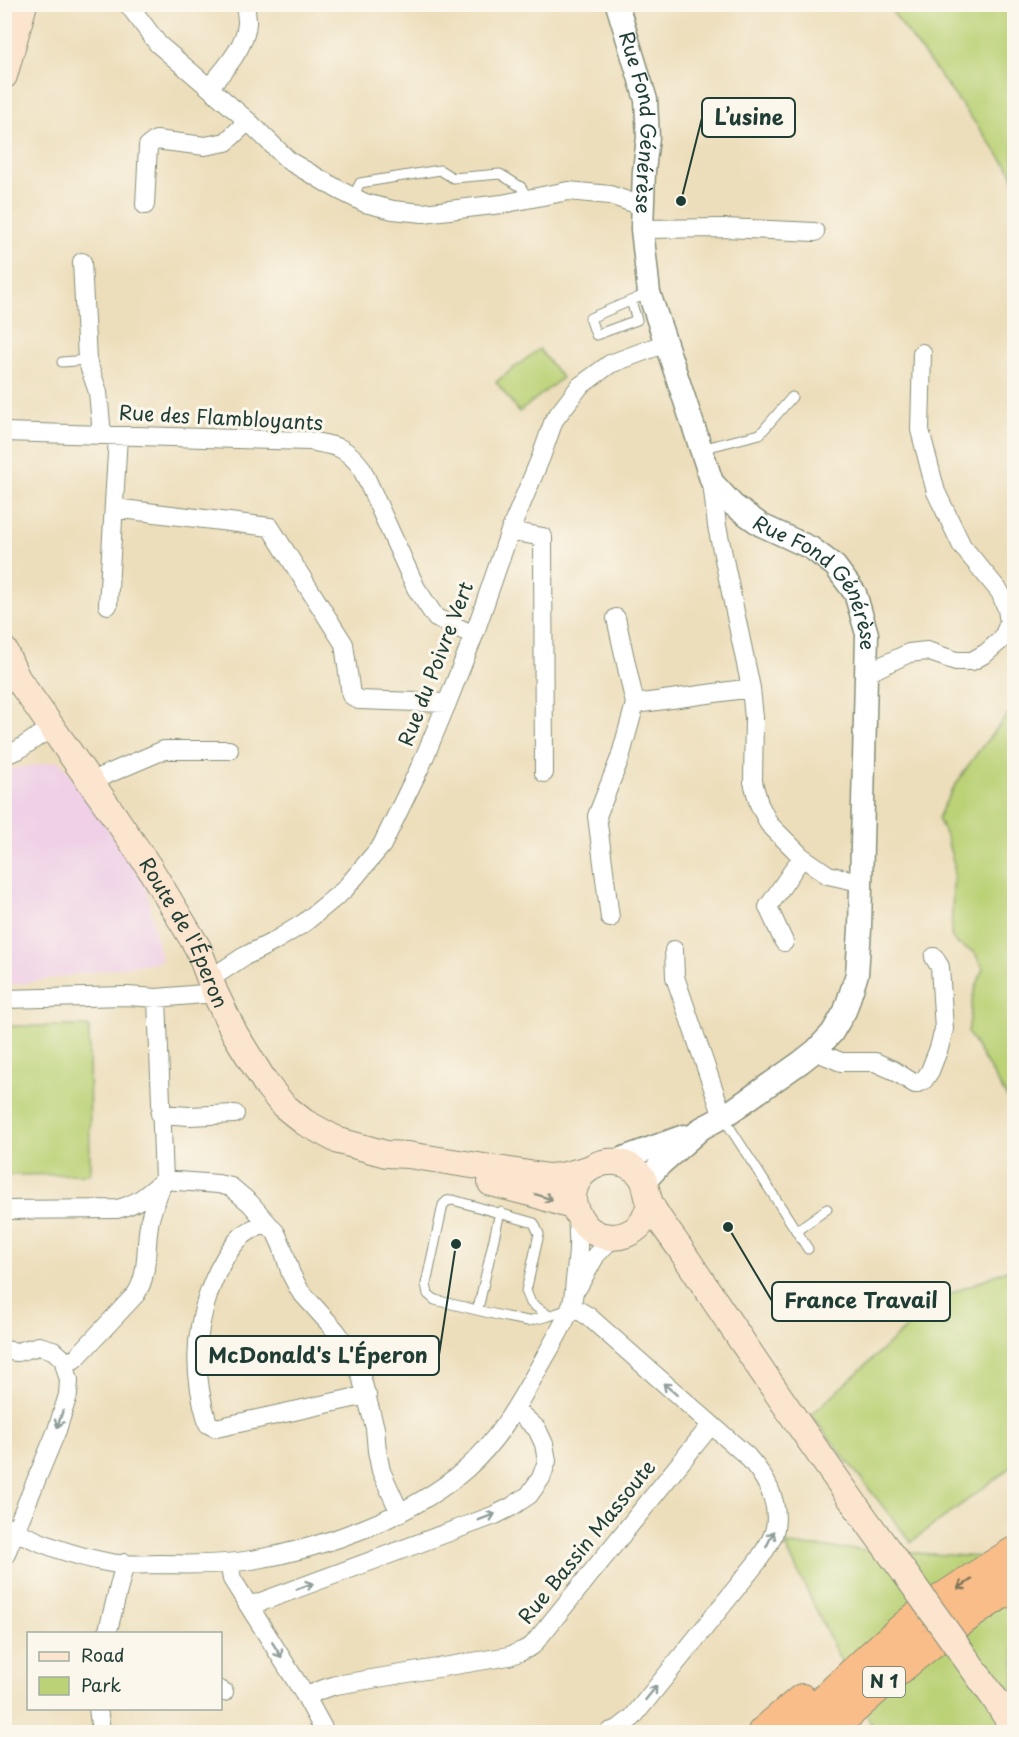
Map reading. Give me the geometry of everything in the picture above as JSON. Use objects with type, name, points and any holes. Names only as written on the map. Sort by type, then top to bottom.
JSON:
[{"type":"highway","name":"N 1","points":[[790,1732],[882,1646],[926,1611],[1014,1552]]},
{"type":"highway","name":"N 1","points":[[829,1732],[941,1634],[1014,1586]]},
{"type":"highway","points":[[763,1732],[819,1687],[882,1646]]},
{"type":"main road","points":[[4,76],[24,4]]},
{"type":"main road","name":"Route de l'Éperon","points":[[4,650],[17,678],[149,867],[198,948],[212,986],[235,1034],[266,1084],[283,1105],[304,1122],[339,1141],[386,1154],[408,1155],[548,1177],[588,1169]]},
{"type":"main road","name":"Route de l'Éperon","points":[[408,1155],[473,1178],[534,1194],[575,1209]]},
{"type":"main road","points":[[702,1282],[669,1253],[623,1234],[597,1234],[583,1225],[575,1209],[573,1197],[580,1178],[588,1169],[601,1162],[615,1161],[633,1167],[640,1174],[647,1192],[702,1282],[818,1454],[995,1699],[1014,1729]]},
{"type":"main road","points":[[623,1234],[641,1224],[647,1214],[647,1192]]},
{"type":"street","points":[[128,4],[158,44],[249,121],[289,161],[366,203],[393,210],[423,213],[491,206],[568,191],[610,195],[642,206]]},
{"type":"street","points":[[209,87],[224,72],[239,50],[247,25],[245,4]]},
{"type":"street","name":"Rue Fond Générèse","points":[[615,1161],[702,1128],[723,1117],[815,1051],[832,1033],[845,1011],[857,974],[860,929],[867,673],[867,634],[855,592],[835,566],[811,548],[761,525],[733,505],[712,482],[666,343],[640,297],[642,206],[648,137],[646,100],[616,4]]},
{"type":"street","points":[[145,205],[148,146],[156,141],[205,147],[226,142],[249,121]]},
{"type":"street","points":[[642,229],[724,228],[815,232]]},
{"type":"street","points":[[82,262],[87,360],[110,436],[114,508],[108,605]]},
{"type":"street","name":"Rue du Poivre Vert","points":[[212,986],[243,957],[304,923],[344,890],[382,845],[422,763],[447,703],[510,531],[554,420],[580,386],[610,364],[666,343]]},
{"type":"street","points":[[867,673],[909,653],[927,651],[956,661],[972,660],[986,653],[1002,639],[1009,623],[1007,609],[1000,592],[962,546],[936,492],[920,430],[922,353]]},
{"type":"street","name":"Rue des Flambloyants","points":[[4,432],[309,441],[336,446],[350,453],[361,467],[416,588],[435,618],[474,634]]},
{"type":"street","points":[[712,482],[717,526],[751,688],[754,718],[753,783],[759,804],[769,824],[802,857],[828,875],[860,882]]},
{"type":"street","points":[[114,508],[270,527],[344,644],[351,695],[359,700],[447,703]]},
{"type":"street","points":[[510,531],[543,537],[544,773]]},
{"type":"street","points":[[610,918],[597,816],[620,758],[635,704],[616,618]]},
{"type":"street","points":[[635,704],[751,688]]},
{"type":"street","points":[[4,755],[18,750],[52,727]]},
{"type":"street","points":[[92,783],[164,750],[230,750]]},
{"type":"street","points":[[784,942],[768,907],[802,857]]},
{"type":"street","points":[[674,950],[675,977],[723,1117]]},
{"type":"street","points":[[815,1051],[841,1062],[875,1062],[915,1084],[924,1080],[933,1063],[944,1029],[940,967],[934,957]]},
{"type":"street","points":[[4,999],[127,996],[157,998],[212,986]]},
{"type":"street","points":[[64,1362],[78,1356],[142,1285],[149,1224],[164,1180],[157,998]]},
{"type":"street","points":[[160,1114],[189,1116],[235,1114]]},
{"type":"street","name":"Rue Fond Générèse","points":[[647,1192],[662,1163],[702,1128]]},
{"type":"street","points":[[4,1210],[117,1209],[144,1198],[164,1180],[231,1187],[250,1203],[276,1233],[291,1274],[300,1291],[336,1331],[357,1361],[375,1428],[381,1471],[400,1513]]},
{"type":"street","points":[[572,1303],[579,1242],[575,1209]]},
{"type":"street","points":[[265,1221],[240,1238],[225,1256],[213,1280],[201,1316],[196,1357],[198,1382],[208,1424],[216,1428],[367,1395]]},
{"type":"street","points":[[10,1528],[35,1541],[63,1551],[112,1563],[186,1565],[229,1563],[274,1556],[345,1536],[400,1513],[430,1495],[465,1469],[487,1447],[516,1410],[551,1347],[596,1255],[623,1234]]},
{"type":"street","points":[[572,1303],[747,1456],[762,1473],[772,1494],[776,1511],[775,1529],[758,1561],[632,1718],[618,1729],[609,1732]]},
{"type":"street","points":[[4,1350],[17,1352],[39,1346],[53,1350],[64,1362],[69,1380],[68,1395],[57,1430],[10,1528],[4,1558]]},
{"type":"street","points":[[250,1606],[495,1515],[511,1508],[529,1495],[541,1478],[547,1461],[544,1444],[537,1430],[516,1410]]},
{"type":"street","name":"Rue Bassin Massoute","points":[[306,1698],[336,1685],[509,1656],[532,1646],[711,1425]]},
{"type":"street","points":[[108,1632],[125,1563]]},
{"type":"street","points":[[229,1563],[232,1579],[326,1732]]},
{"type":"street","points":[[98,1710],[100,1732]]},
{"type":"lane","points":[[352,196],[360,183],[440,170],[453,177],[500,174],[521,187],[528,199]]},
{"type":"lane","points":[[640,297],[637,320],[596,335],[590,318],[640,297]]},
{"type":"lane","points":[[62,362],[87,360]]},
{"type":"lane","points":[[701,449],[760,434],[792,397]]},
{"type":"lane","points":[[723,1117],[808,1249]]},
{"type":"lane","points":[[549,1316],[531,1303],[526,1291],[539,1234],[534,1222],[453,1200],[447,1201],[443,1205],[426,1284],[428,1294],[435,1300],[528,1321],[549,1316],[572,1303]]},
{"type":"lane","points":[[796,1231],[827,1209]]},
{"type":"lane","points":[[478,1309],[500,1212]]},
{"type":"shaded area","points":[[60,761],[145,882],[161,961],[5,986],[5,770]]},
{"type":"green space","points":[[887,5],[1014,5],[1014,181],[1011,171]]},
{"type":"green space","points":[[539,349],[562,378],[519,412],[496,382]]},
{"type":"green space","points":[[1014,707],[1014,1109],[968,1033],[973,996],[983,968],[974,952],[957,944],[951,936],[954,864],[938,818],[945,803],[982,746]]},
{"type":"green space","points":[[5,1026],[89,1026],[90,1174],[5,1175]]},
{"type":"green space","points":[[1014,1267],[1014,1465],[911,1542],[811,1415],[938,1299]]},
{"type":"green space","points":[[785,1545],[1014,1559],[1014,1732],[868,1732],[873,1728]]},
{"type":"place","name":"L’usine","points":[[681,201]]},
{"type":"place","name":"France Travail","points":[[728,1227]]},
{"type":"place","name":"McDonald's L'Éperon","points":[[456,1244]]}]
